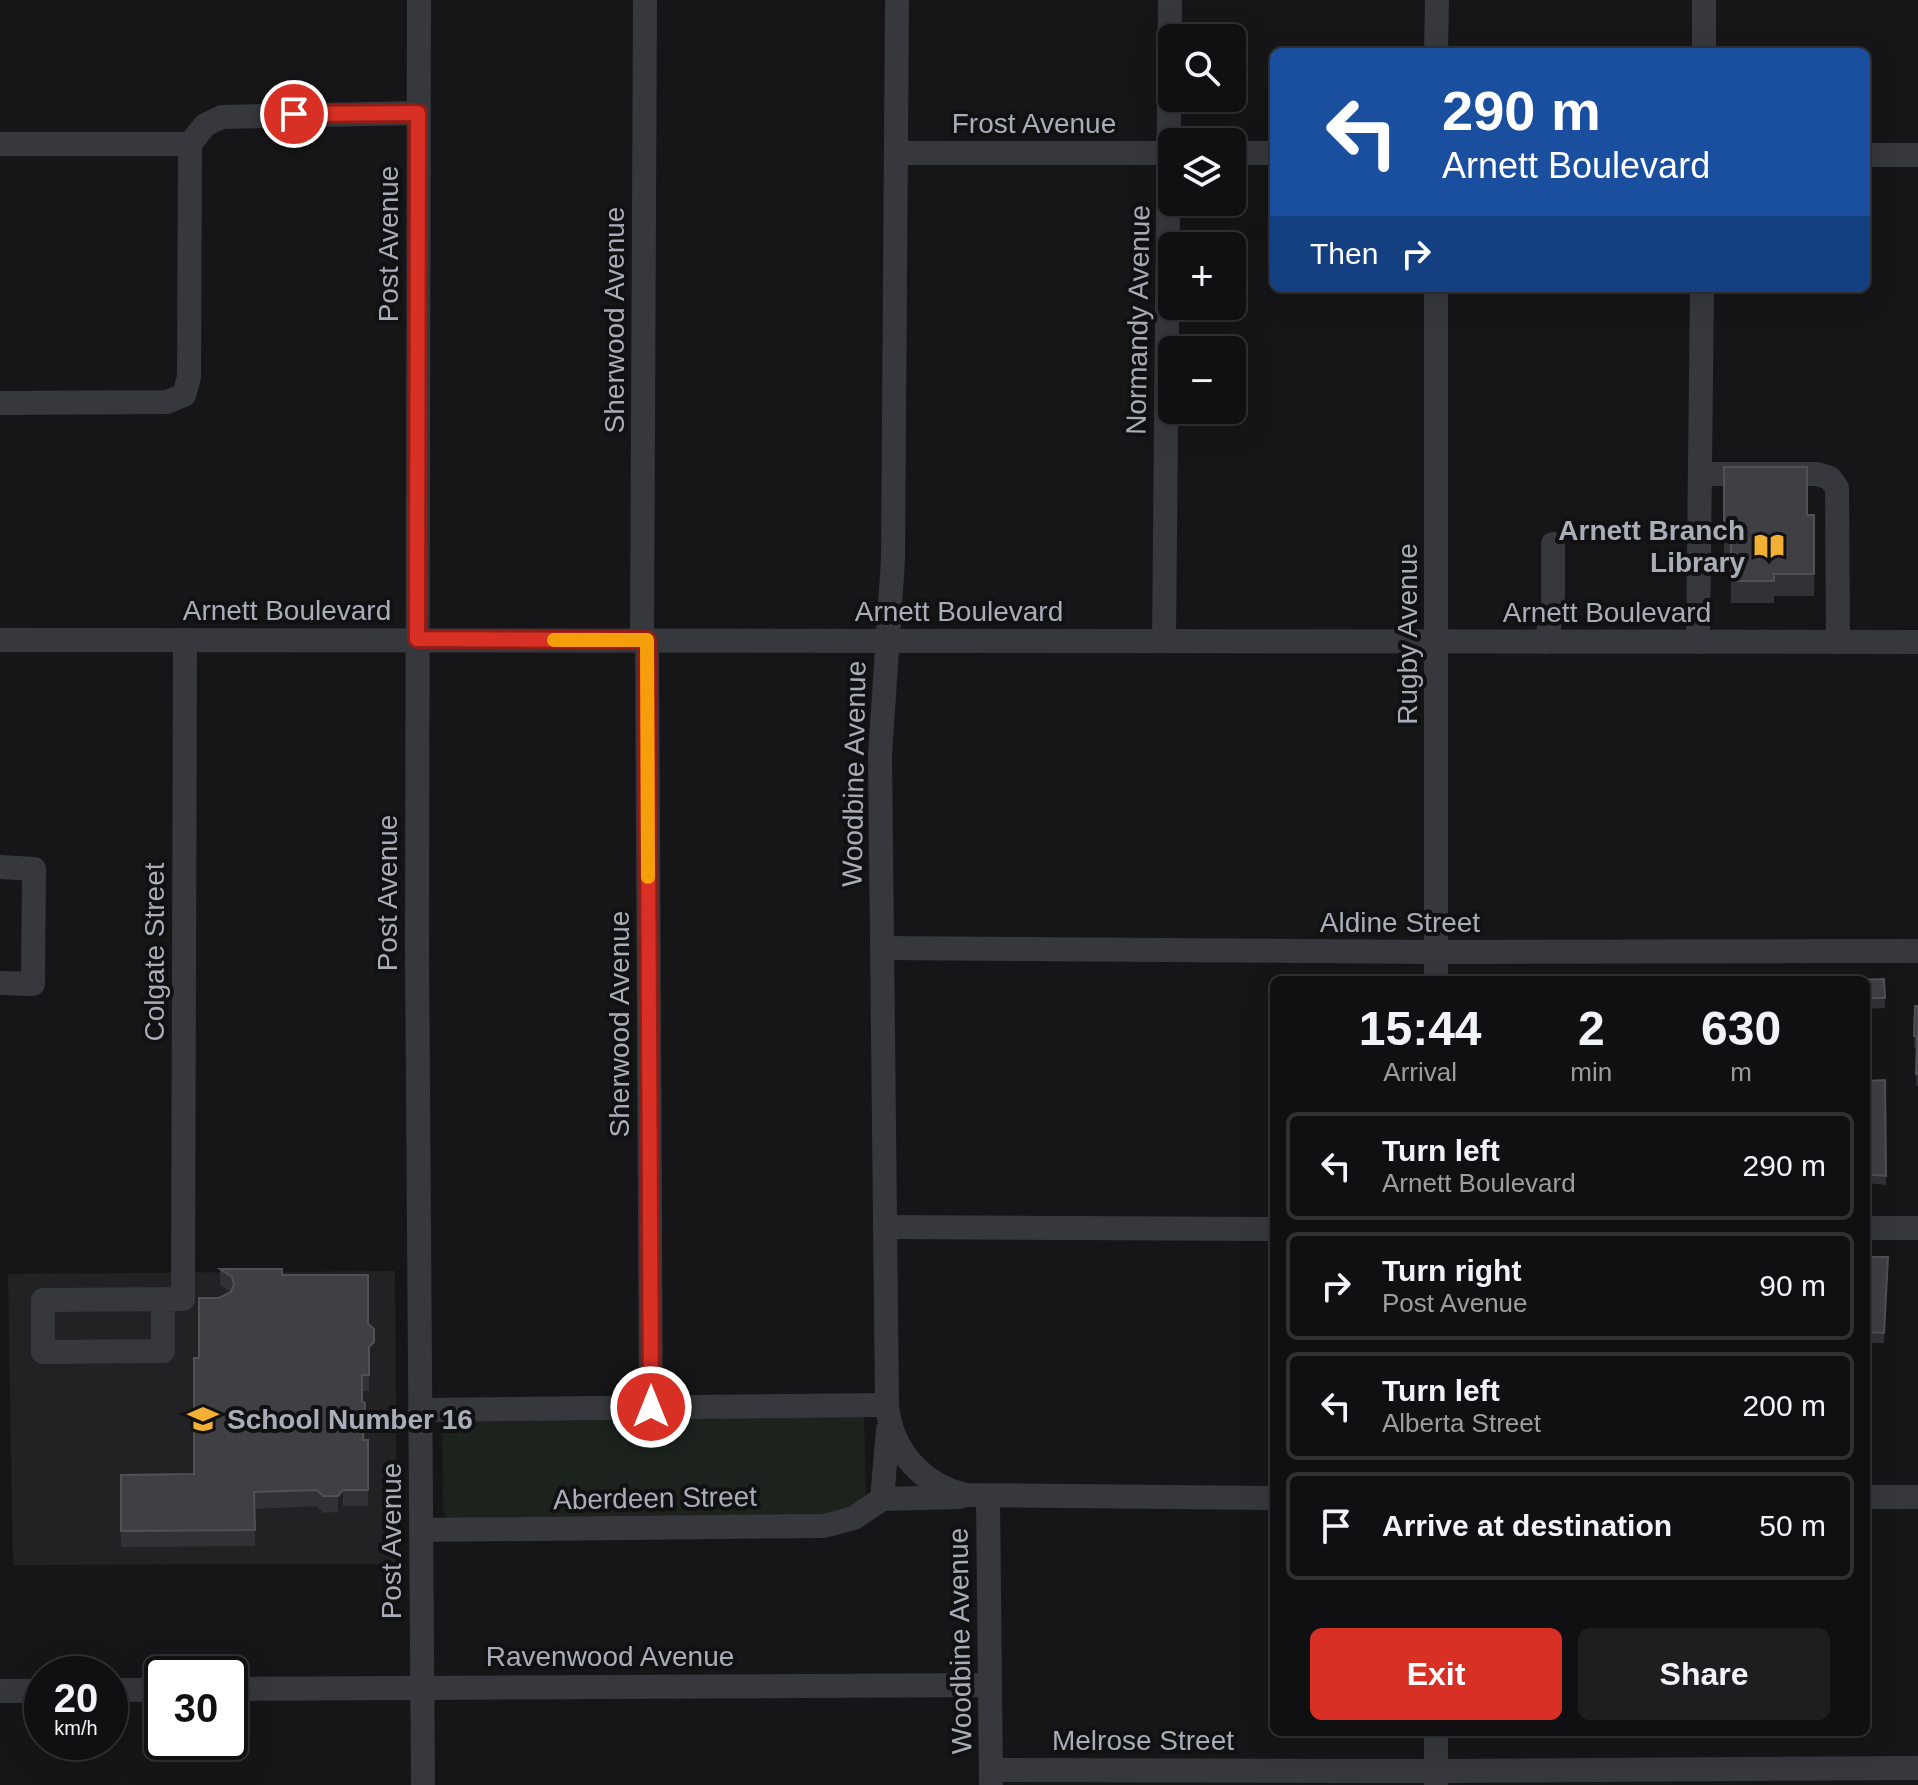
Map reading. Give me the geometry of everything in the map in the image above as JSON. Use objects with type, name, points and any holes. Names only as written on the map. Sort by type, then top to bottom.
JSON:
[{"type":"street","name":"Post Avenue","points":[[419,0],[417,639],[423,1785]]},
{"type":"street","name":"Sherwood Avenue","points":[[645,0],[644,640],[651,1407]]},
{"type":"street","name":"Woodbine Avenue","points":[[888,1411],[880,755],[893,560],[897,0]]},
{"type":"street","name":"Normandy Avenue","points":[[1170,0],[1171,128]]},
{"type":"street","points":[[1436,48],[1437,0]]},
{"type":"street","points":[[1704,0],[1704,48]]},
{"type":"street","points":[[0,403],[167,402],[184,395],[189,377],[190,144],[205,125],[222,117],[418,113]]},
{"type":"street","points":[[0,144],[190,144]]},
{"type":"street","name":"Frost Avenue","points":[[896,153],[1158,153]]},
{"type":"street","points":[[1246,153],[1270,153]]},
{"type":"street","points":[[1870,155],[1918,155]]},
{"type":"street","name":"Normandy Avenue","points":[[1164,641],[1170,216]]},
{"type":"street","name":"Rugby Avenue","points":[[1436,292],[1436,976]]},
{"type":"street","points":[[1698,642],[1702,292]]},
{"type":"street","points":[[1700,474],[1817,474],[1830,478],[1837,488],[1838,642]]},
{"type":"street","points":[[1546,642],[1553,607],[1553,544]]},
{"type":"street","name":"Arnett Boulevard","points":[[0,640],[1918,642]]},
{"type":"street","name":"Colgate Street","points":[[184,1299],[43,1300],[43,1352],[163,1351],[184,1299],[185,640]]},
{"type":"street","points":[[0,867],[34,869],[34,912],[33,984],[0,983]]},
{"type":"street","name":"Aldine Street","points":[[882,948],[1918,951]]},
{"type":"street","points":[[885,1227],[1270,1229]]},
{"type":"street","points":[[1870,1228],[1918,1228]]},
{"type":"street","points":[[420,1410],[651,1407],[888,1411]]},
{"type":"street","points":[[888,1411],[897,1445],[917,1470],[945,1488],[983,1497]]},
{"type":"street","points":[[888,1411],[888,1452],[882,1499],[1270,1498]]},
{"type":"street","name":"Woodbine Avenue","points":[[983,1497],[991,1777]]},
{"type":"street","points":[[1870,1497],[1918,1497]]},
{"type":"street","name":"Aberdeen Street","points":[[421,1530],[824,1526],[854,1518],[882,1499]]},
{"type":"street","name":"Ravenwood Avenue","points":[[248,1689],[990,1685]]},
{"type":"street","points":[[0,1691],[24,1691]]},
{"type":"street","points":[[1436,1736],[1436,1778]]},
{"type":"street","name":"Melrose Street","points":[[991,1777],[1436,1778],[1918,1768]]},
{"type":"shaded area","name":"School Number 16","points":[[395,1271],[397,1564],[13,1565],[8,1274]]},
{"type":"shaded area","points":[[864,1415],[866,1498],[837,1515],[448,1521],[443,1511],[442,1426],[447,1419]]},
{"type":"building","name":"Arnett Branch Library","points":[[1724,467],[1807,467],[1807,515],[1814,515],[1814,574],[1774,574],[1774,581],[1731,581],[1731,533],[1724,533]]},
{"type":"building","points":[[1884,979],[1885,998],[1870,998],[1870,980]]},
{"type":"building","points":[[1915,1006],[1918,1006],[1918,1074],[1917,1036],[1914,1036]]},
{"type":"building","points":[[1885,1080],[1886,1176],[1870,1174],[1870,1081]]},
{"type":"building","points":[[1870,1257],[1888,1257],[1884,1333],[1870,1332]]},
{"type":"building","points":[[220,1269],[282,1269],[282,1275],[368,1275],[368,1324],[374,1329],[374,1342],[369,1347],[369,1375],[362,1375],[362,1401],[365,1403],[363,1440],[368,1440],[368,1490],[343,1490],[338,1496],[323,1496],[317,1490],[254,1492],[255,1530],[121,1531],[121,1475],[194,1474],[194,1358],[199,1358],[199,1298],[219,1298],[231,1292],[234,1285],[232,1277]]},
{"type":"slow traffic","points":[[554,640],[647,640],[648,877]]},
{"type":"place","name":"Arnett Branch Library","points":[[1769,546]]},
{"type":"place","name":"School Number 16","points":[[203,1419]]},
{"type":"route","points":[[294,114],[418,113],[417,639],[647,640],[651,1407]]}]
